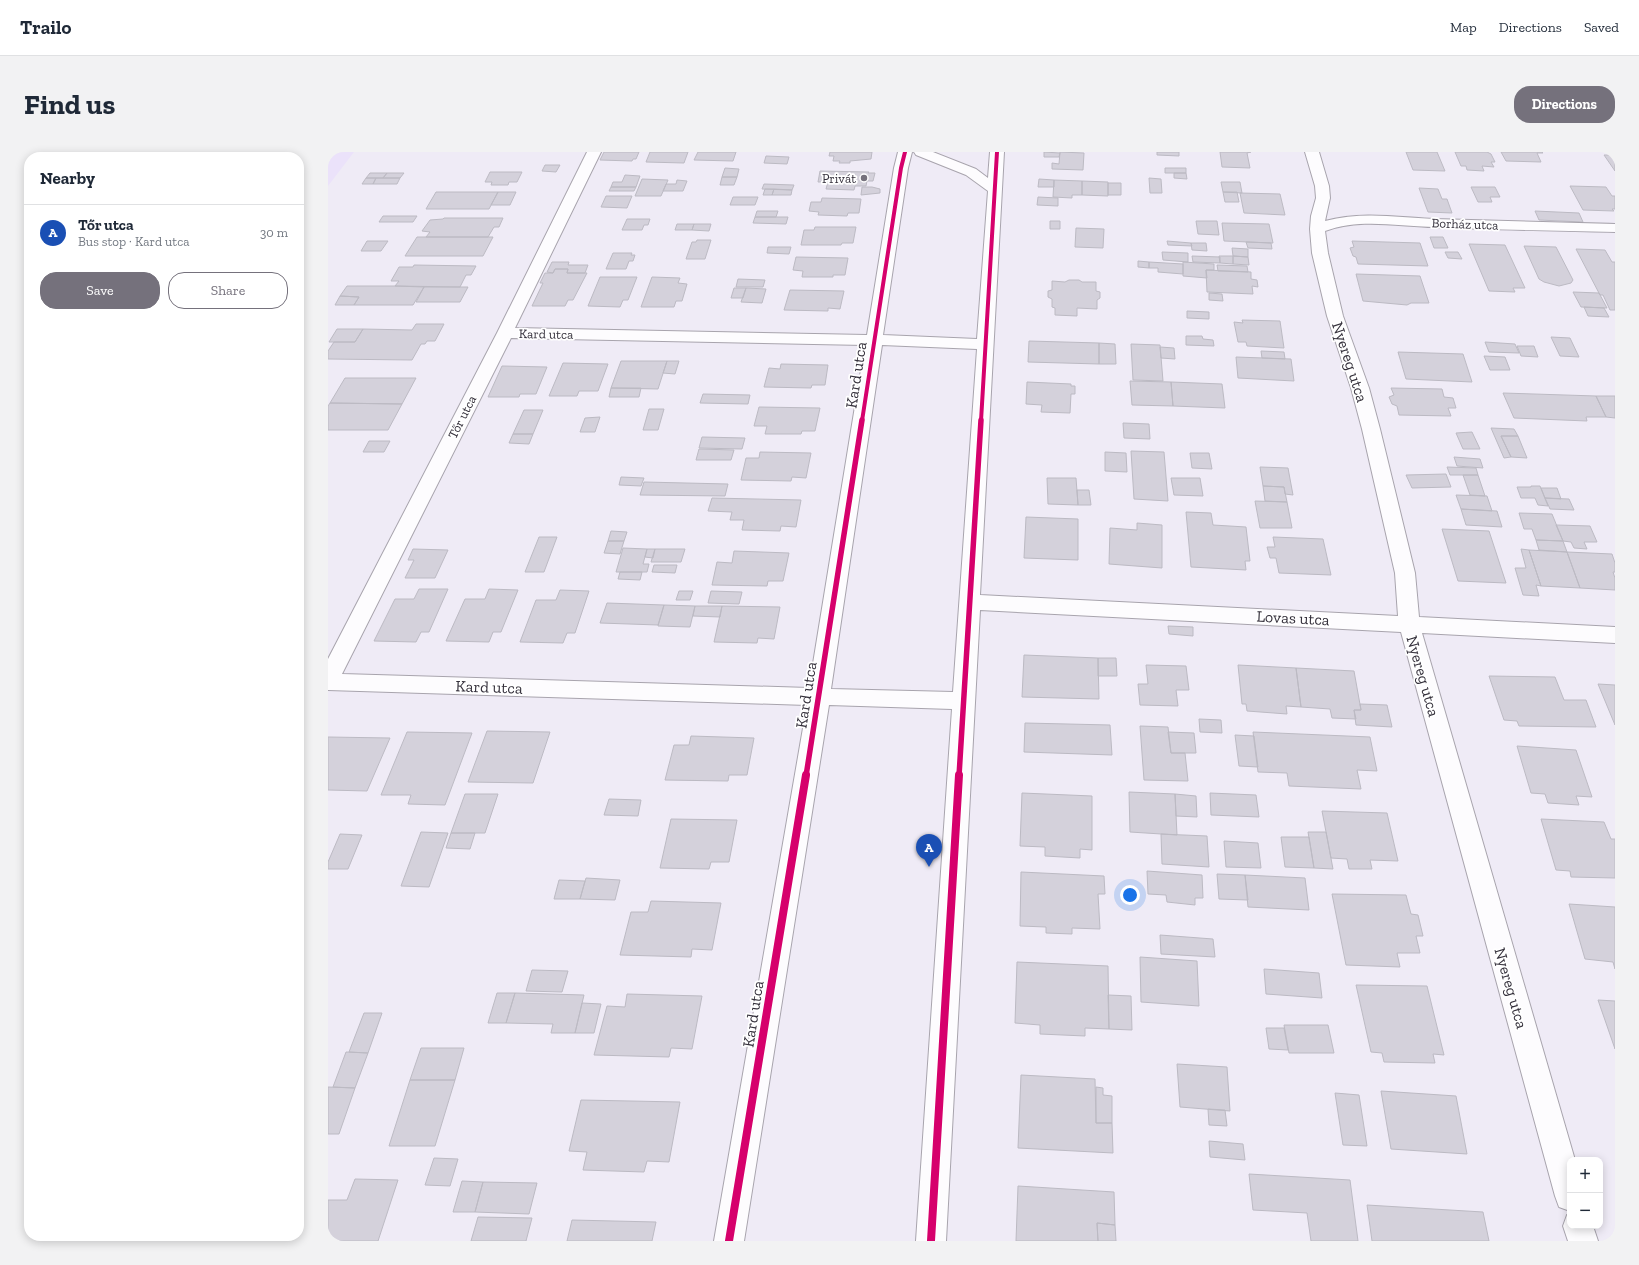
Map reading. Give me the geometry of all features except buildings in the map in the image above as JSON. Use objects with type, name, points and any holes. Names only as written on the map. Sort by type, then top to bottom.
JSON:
[{"type":"street","name":"Tőr utca","points":[[328,681],[505,333],[594,152]]},
{"type":"street","name":"Kard utca","points":[[729,1241],[819,697],[901,168],[905,152]]},
{"type":"street","points":[[921,152],[971,172],[994,189]]},
{"type":"street","points":[[931,1241],[997,152]]},
{"type":"street","name":"Nyereg utca","points":[[1312,152],[1324,198],[1318,216],[1320,253],[1335,316],[1360,388],[1371,429],[1405,573],[1408,624],[1569,1193]]},
{"type":"street","points":[[1324,198],[1340,211],[1376,219]]},
{"type":"street","name":"Borház utca","points":[[1318,229],[1343,220],[1376,219],[1428,223],[1615,228]]},
{"type":"street","name":"Kard utca","points":[[505,333],[875,340]]},
{"type":"street","points":[[875,340],[985,344]]},
{"type":"street","name":"Lovas utca","points":[[970,602],[1615,635]]},
{"type":"street","name":"Kard utca","points":[[328,681],[963,701]]},
{"type":"street","points":[[1579,1229],[1583,1241]]},
{"type":"shaded area","points":[[328,152],[354,152],[328,186]]},
{"type":"cycle path","points":[[729,1241],[819,697],[901,168],[905,152]]},
{"type":"cycle path","points":[[931,1241],[997,152]]},
{"type":"place","name":"Privát","points":[[864,178]]},
{"type":"place","name":"Tőr utca","points":[[929,867]]}]
